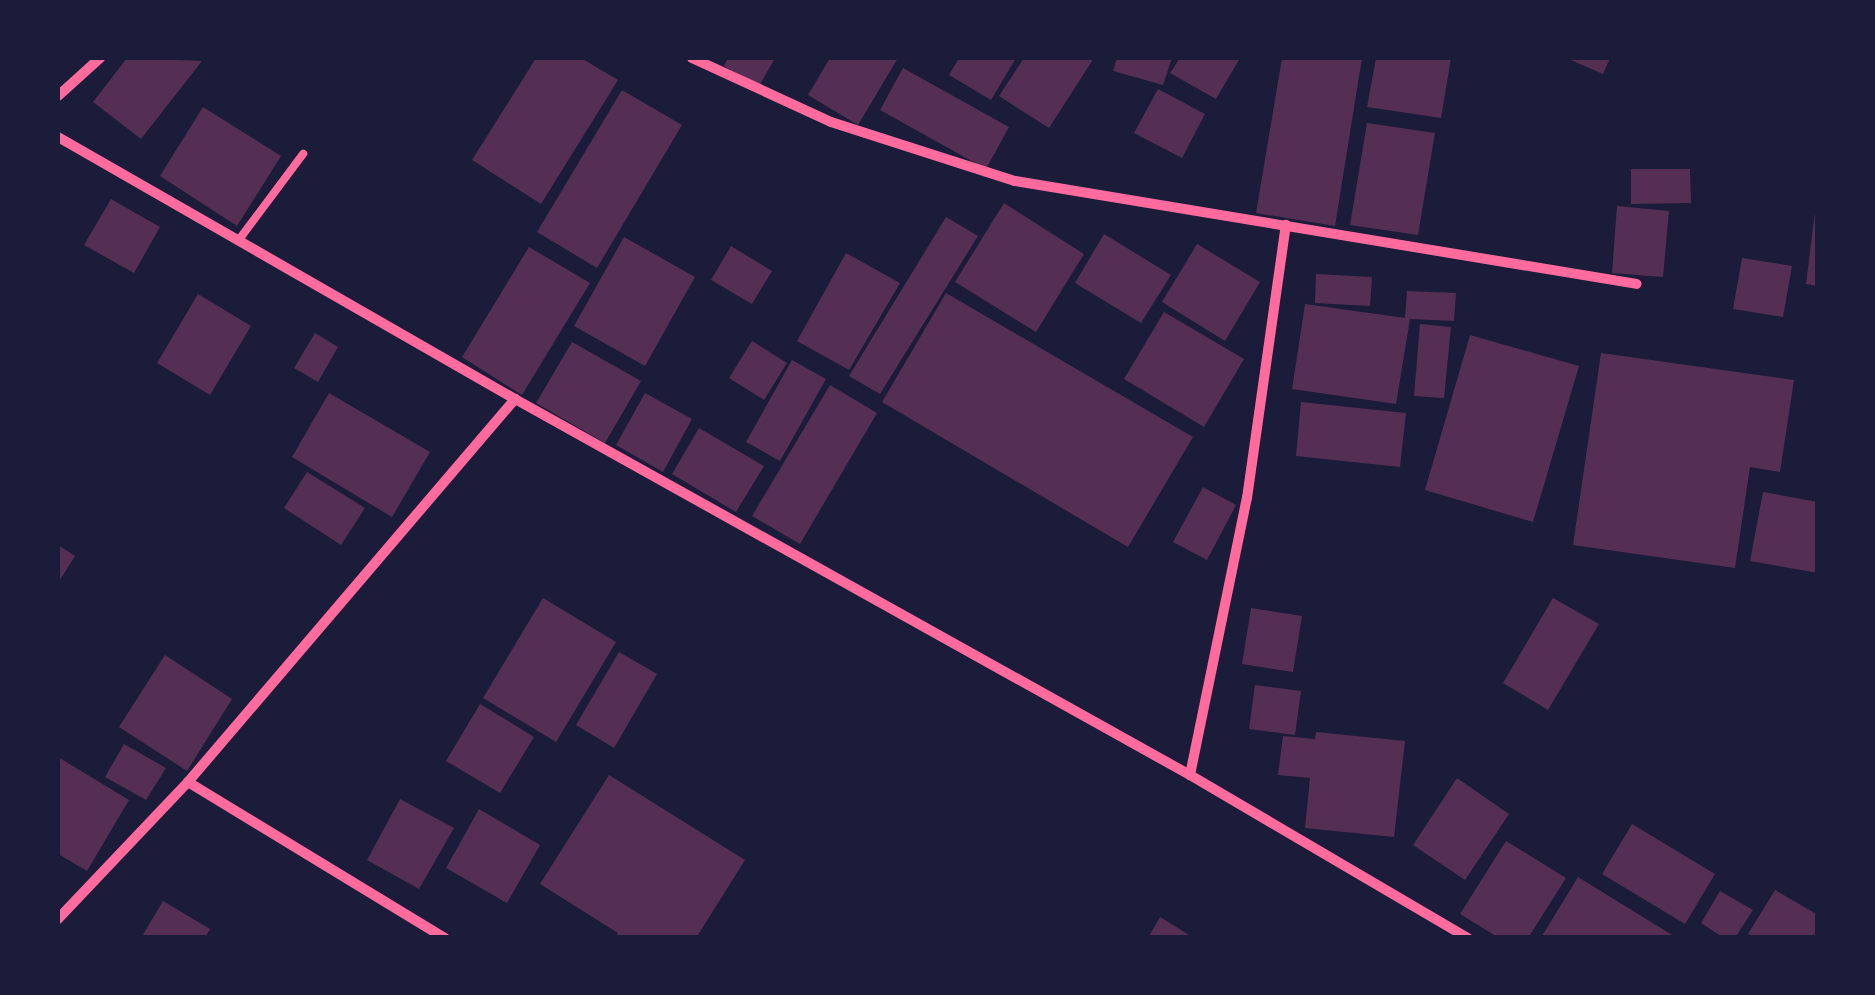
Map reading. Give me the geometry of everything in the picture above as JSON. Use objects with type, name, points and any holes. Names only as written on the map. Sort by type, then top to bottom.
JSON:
[{"type":"street","points":[[58,96],[100,58]]},
{"type":"street","points":[[692,58],[831,122],[1015,181],[1637,284]]},
{"type":"street","points":[[58,136],[514,399],[1190,775],[1468,938]]},
{"type":"street","points":[[1190,775],[1248,498],[1286,225]]},
{"type":"street","points":[[58,919],[188,782],[514,399]]},
{"type":"street","points":[[188,782],[445,938]]},
{"type":"lane","points":[[238,241],[303,154]]},
{"type":"building","points":[[127,58],[202,61],[141,139],[93,102]]},
{"type":"building","points":[[536,58],[581,58],[618,80],[541,204],[472,160]]},
{"type":"building","points":[[728,58],[775,58],[759,86],[724,66]]},
{"type":"building","points":[[830,58],[898,58],[858,125],[808,95]]},
{"type":"building","points":[[959,58],[1016,58],[991,100],[949,75]]},
{"type":"building","points":[[1024,58],[1094,58],[1049,128],[999,96]]},
{"type":"building","points":[[1117,58],[1172,58],[1163,85],[1113,71]]},
{"type":"building","points":[[1180,58],[1240,58],[1216,99],[1170,73]]},
{"type":"building","points":[[1282,58],[1362,58],[1335,226],[1256,213]]},
{"type":"building","points":[[1376,58],[1451,58],[1441,118],[1367,107]]},
{"type":"building","points":[[1566,58],[1610,58],[1603,74]]},
{"type":"building","points":[[903,68],[1009,127],[986,169],[880,110]]},
{"type":"building","points":[[1158,89],[1205,114],[1182,158],[1134,133]]},
{"type":"building","points":[[622,90],[682,125],[597,268],[537,232]]},
{"type":"building","points":[[203,107],[281,156],[237,226],[160,176]]},
{"type":"building","points":[[1367,123],[1435,133],[1418,235],[1350,225]]},
{"type":"building","points":[[1631,169],[1690,169],[1691,203],[1631,204]]},
{"type":"building","points":[[111,199],[160,227],[134,273],[84,245]]},
{"type":"building","points":[[1004,203],[1084,254],[1036,332],[955,282]]},
{"type":"building","points":[[1617,206],[1669,211],[1663,277],[1612,273]]},
{"type":"building","points":[[1818,212],[1818,286],[1806,284]]},
{"type":"building","points":[[946,217],[978,236],[880,394],[849,376]]},
{"type":"building","points":[[1104,234],[1171,275],[1141,323],[1075,283]]},
{"type":"building","points":[[624,237],[695,277],[645,366],[574,326]]},
{"type":"building","points":[[1197,244],[1260,282],[1225,341],[1162,302]]},
{"type":"building","points":[[731,246],[772,271],[752,304],[711,280]]},
{"type":"building","points":[[529,247],[590,283],[522,395],[462,357]]},
{"type":"building","points":[[846,253],[900,283],[849,370],[797,341]]},
{"type":"building","points":[[1742,258],[1792,266],[1783,317],[1733,309]]},
{"type":"building","points":[[1316,274],[1372,277],[1370,306],[1315,303]]},
{"type":"building","points":[[1407,291],[1456,293],[1454,321],[1410,319],[1396,404],[1292,389],[1305,304],[1405,318]]},
{"type":"building","points":[[946,293],[1193,437],[1128,547],[882,402]]},
{"type":"building","points":[[198,294],[251,326],[210,395],[157,363]]},
{"type":"building","points":[[1164,312],[1244,359],[1204,427],[1124,379]]},
{"type":"building","points":[[1420,324],[1451,327],[1444,398],[1414,396]]},
{"type":"building","points":[[315,333],[338,347],[318,382],[294,368]]},
{"type":"building","points":[[1470,335],[1579,366],[1533,522],[1425,490]]},
{"type":"building","points":[[752,341],[787,363],[764,400],[729,378]]},
{"type":"building","points":[[572,342],[641,381],[605,443],[536,403]]},
{"type":"building","points":[[1601,353],[1794,380],[1780,472],[1750,467],[1735,568],[1573,545]]},
{"type":"building","points":[[792,360],[826,379],[780,461],[746,442]]},
{"type":"building","points":[[830,385],[877,413],[800,544],[752,516]]},
{"type":"building","points":[[329,393],[430,452],[392,517],[292,457]]},
{"type":"building","points":[[645,393],[692,419],[663,472],[616,445]]},
{"type":"building","points":[[1301,402],[1406,413],[1400,467],[1296,456]]},
{"type":"building","points":[[699,428],[764,466],[736,512],[672,474]]},
{"type":"building","points":[[307,472],[365,508],[341,545],[284,508]]},
{"type":"building","points":[[1203,487],[1236,505],[1207,560],[1173,542]]},
{"type":"building","points":[[1763,492],[1818,502],[1818,573],[1750,561]]},
{"type":"building","points":[[58,545],[75,556],[58,583]]},
{"type":"building","points":[[543,598],[616,642],[556,742],[483,698]]},
{"type":"building","points":[[1553,598],[1599,624],[1548,710],[1503,683]]},
{"type":"building","points":[[1251,608],[1302,616],[1293,672],[1242,664]]},
{"type":"building","points":[[619,652],[657,674],[614,748],[576,725]]},
{"type":"building","points":[[165,655],[232,699],[187,771],[119,727]]},
{"type":"building","points":[[1255,685],[1301,691],[1295,735],[1249,729]]},
{"type":"building","points":[[480,704],[534,737],[500,793],[446,761]]},
{"type":"building","points":[[1316,732],[1405,741],[1394,837],[1305,828],[1310,778],[1278,775],[1283,736],[1315,739]]},
{"type":"building","points":[[124,744],[166,768],[146,800],[105,777]]},
{"type":"building","points":[[58,757],[129,800],[87,871],[58,854]]},
{"type":"building","points":[[609,775],[745,860],[696,938],[615,938],[618,933],[540,884]]},
{"type":"building","points":[[1457,778],[1509,814],[1465,880],[1413,845]]},
{"type":"building","points":[[400,799],[454,828],[419,889],[367,860]]},
{"type":"building","points":[[479,809],[540,845],[507,903],[446,868]]},
{"type":"building","points":[[1632,824],[1715,874],[1685,924],[1602,874]]},
{"type":"building","points":[[1506,841],[1566,878],[1528,938],[1499,938],[1460,914]]},
{"type":"building","points":[[1578,877],[1677,938],[1542,936]]},
{"type":"building","points":[[1775,890],[1818,915],[1814,938],[1755,938],[1748,934]]},
{"type":"building","points":[[1720,891],[1753,910],[1735,938],[1724,938],[1701,923]]},
{"type":"building","points":[[163,901],[210,929],[205,938],[141,938]]},
{"type":"building","points":[[1160,917],[1194,938],[1148,938]]}]
